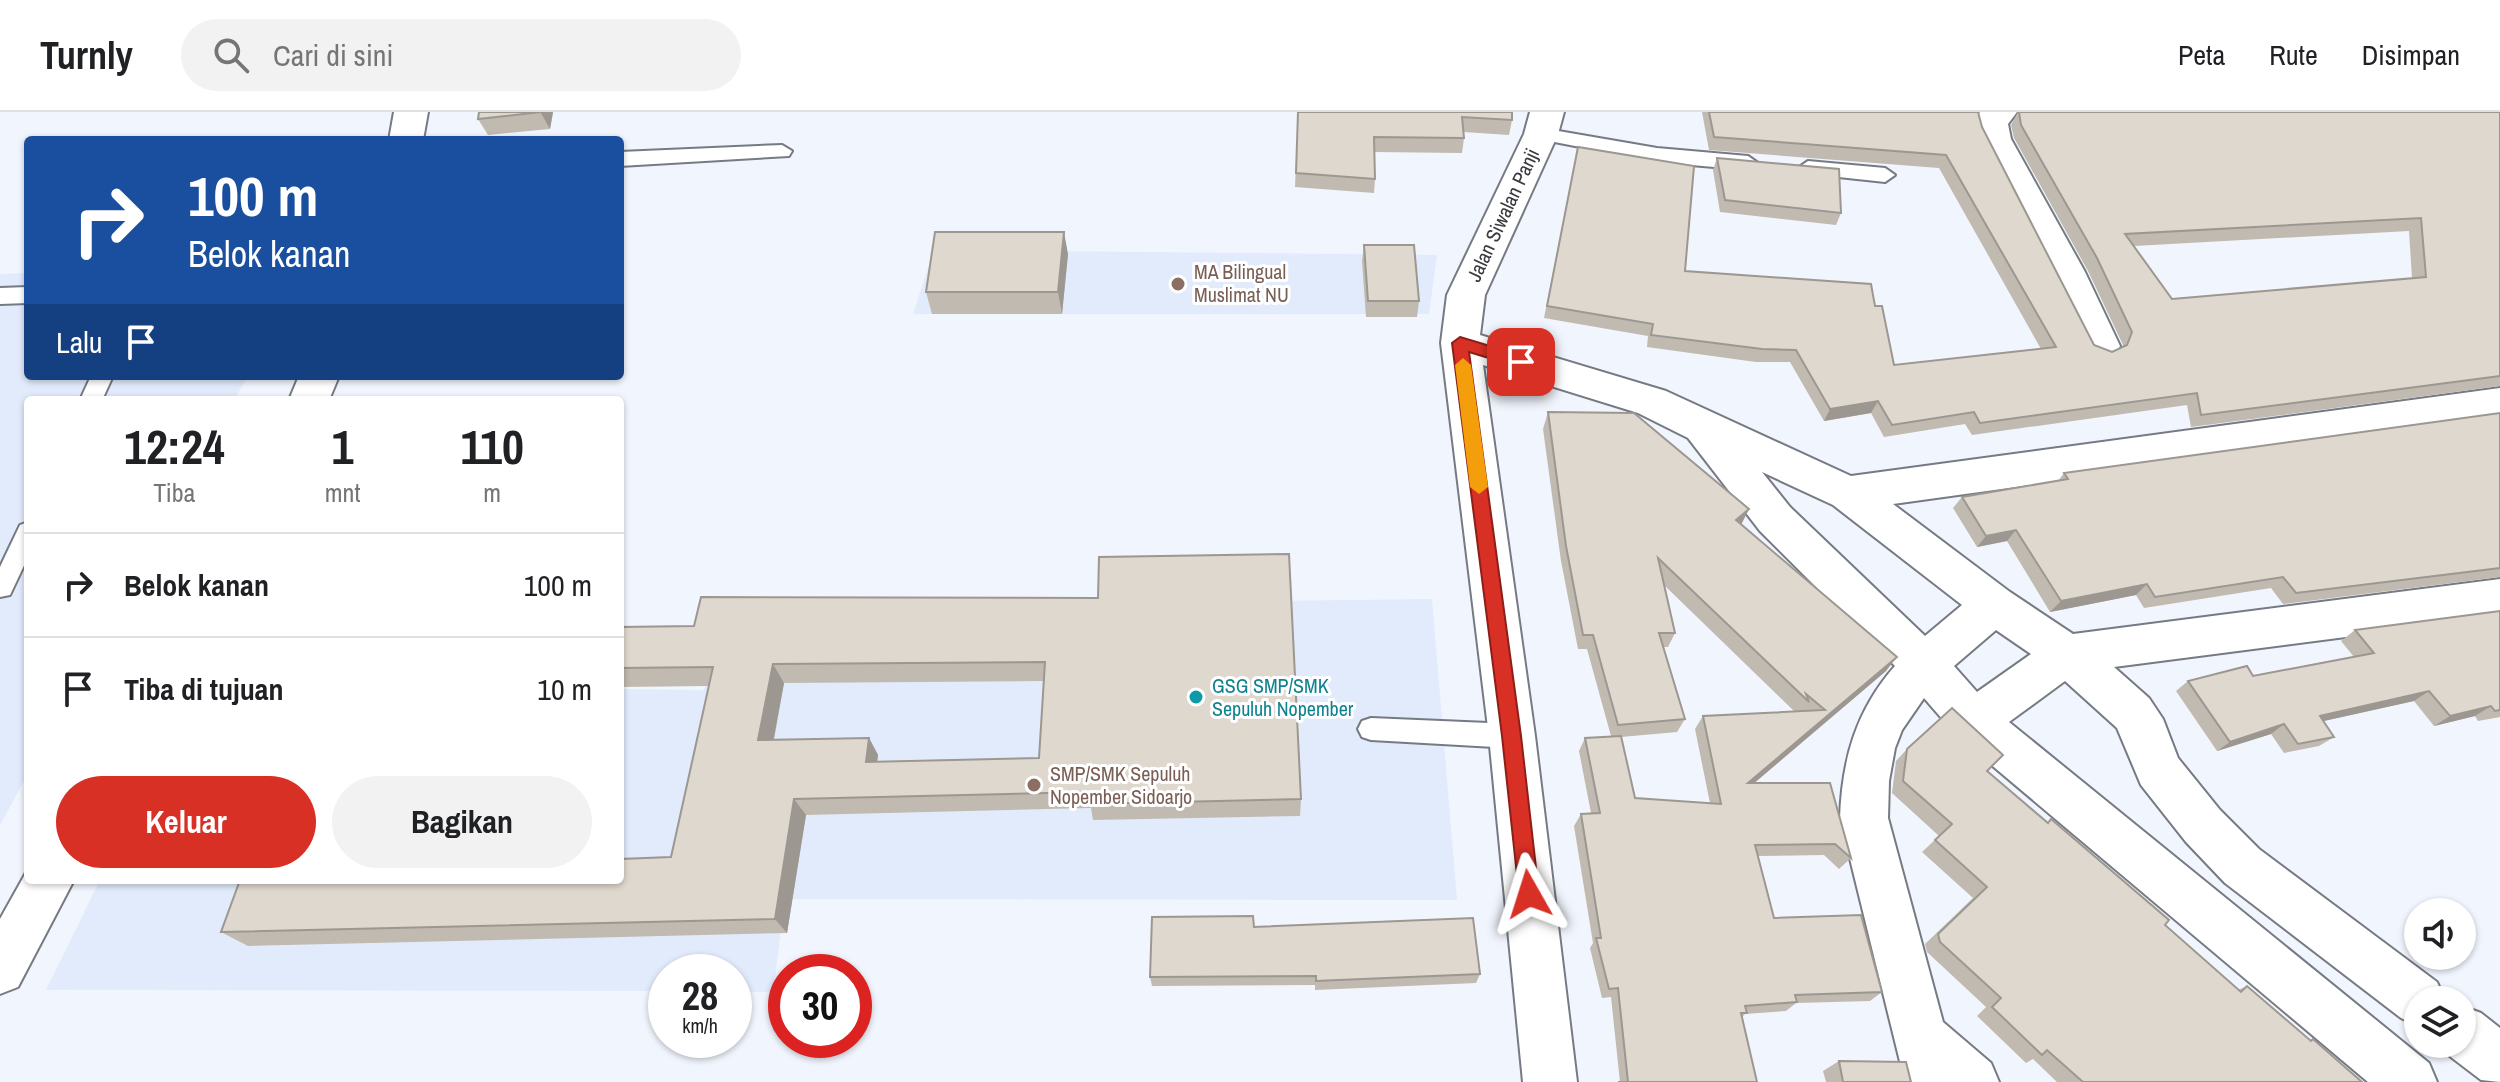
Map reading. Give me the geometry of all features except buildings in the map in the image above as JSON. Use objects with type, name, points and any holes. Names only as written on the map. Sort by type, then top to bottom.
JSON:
[{"type":"street","points":[[407,136],[411,112]]},
{"type":"street","points":[[2000,112],[1990,122],[1994,139],[2066,272],[2101,346]]},
{"type":"street","name":"Jalan Siwalan Panji","points":[[1544,123],[1466,295],[1460,343],[1512,736],[1550,1082]]},
{"type":"street","points":[[1460,343],[1652,402],[1848,493],[1994,605],[2067,654],[2133,713],[2146,734],[2158,770],[2203,826],[2242,866],[2404,989]]},
{"type":"street","points":[[1848,493],[2500,404]]},
{"type":"street","points":[[1702,427],[1775,519],[1841,588],[1923,664],[1973,721],[2410,1082]]},
{"type":"street","points":[[1973,721],[2067,654],[2500,598]]},
{"type":"street","points":[[1972,1082],[1927,1061],[1864,818],[1862,783],[1870,750],[1894,698],[1923,664],[1994,605]]},
{"type":"street","points":[[0,969],[47,884]]},
{"type":"street","points":[[2476,1043],[2500,1061]]},
{"type":"lane","points":[[1544,123],[1657,155],[1764,164]]},
{"type":"lane","points":[[624,159],[782,151]]},
{"type":"lane","points":[[1794,167],[1885,175]]},
{"type":"lane","points":[[0,296],[24,295]]},
{"type":"lane","points":[[2,588],[24,541]]},
{"type":"lane","points":[[1371,729],[1512,736]]},
{"type":"shaded area","name":"MA Bilingual Muslimat NU","points":[[934,250],[1437,255],[1429,314],[913,314]]},
{"type":"shaded area","points":[[24,273],[24,380],[246,380],[236,396],[24,396],[24,781],[0,825],[0,274]]},
{"type":"shaded area","name":"SMP/SMK Sepuluh Nopember Sidoarjo","points":[[1432,599],[1457,900],[785,899],[778,954],[768,954],[768,992],[752,992],[752,954],[648,954],[648,991],[46,990],[98,884],[624,884],[624,689],[704,690],[724,608]]},
{"type":"slow traffic","points":[[1463,365],[1479,487]]},
{"type":"place","name":"MA Bilingual Muslimat NU","points":[[1178,284]]},
{"type":"place","name":"GSG SMP/SMK Sepuluh Nopember","points":[[1196,697]]},
{"type":"place","name":"SMP/SMK Sepuluh Nopember Sidoarjo","points":[[1034,785]]},
{"type":"route","points":[[1521,362],[1460,343],[1512,736],[1529,894]]}]
